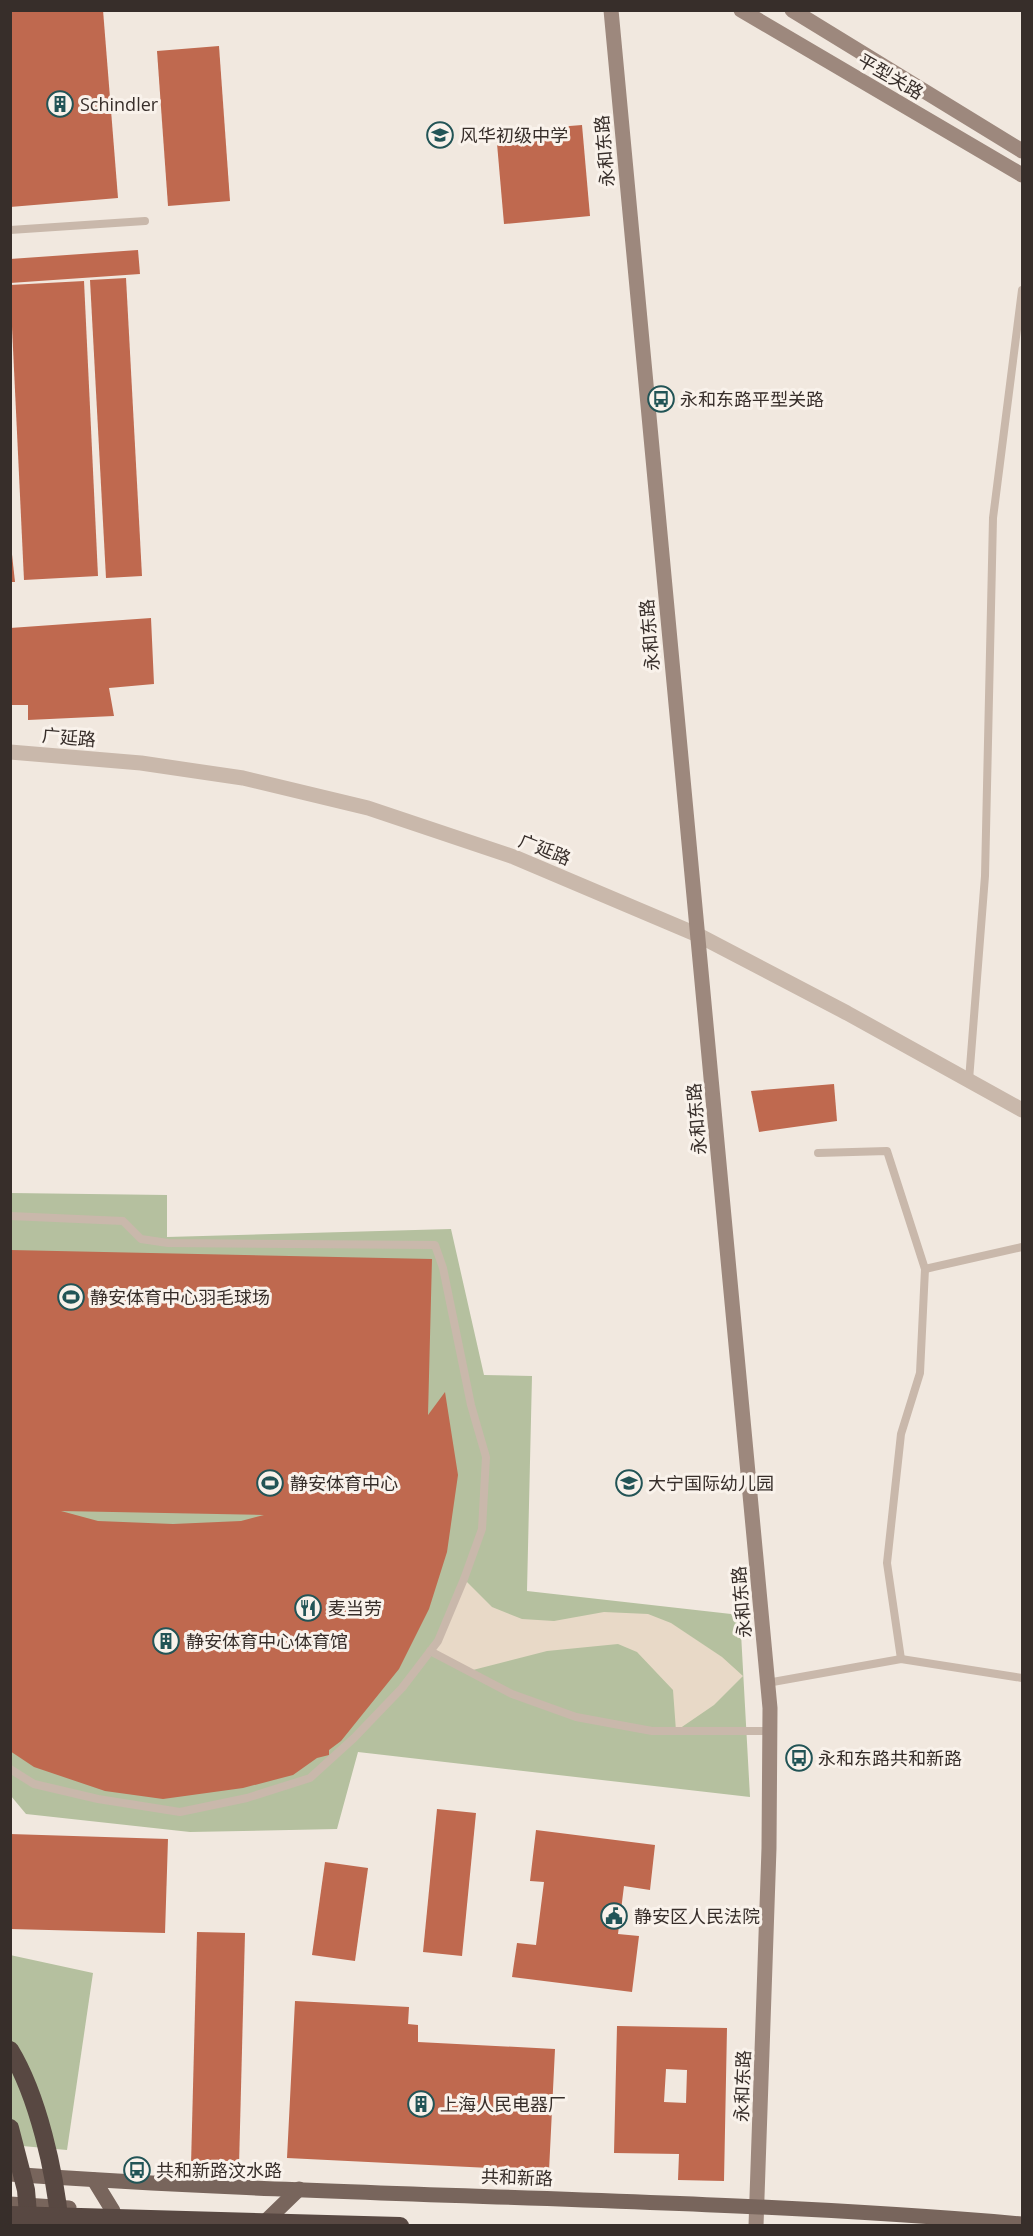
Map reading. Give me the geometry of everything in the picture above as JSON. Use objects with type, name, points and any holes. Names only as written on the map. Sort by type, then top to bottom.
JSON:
[{"type":"highway","points":[[10,2049],[36,2110],[51,2168],[60,2226]]},
{"type":"highway","points":[[10,2128],[26,2190],[28,2226]]},
{"type":"highway","points":[[10,2214],[400,2226]]},
{"type":"main road","name":"共和新路","points":[[10,2174],[299,2189],[758,2205],[1023,2224]]},
{"type":"main road","points":[[94,2180],[112,2211]]},
{"type":"main road","points":[[266,2221],[299,2189]]},
{"type":"main road","points":[[10,2204],[344,2226]]},
{"type":"street","name":"永和东路","points":[[611,10],[767,1683],[770,1731],[769,1859],[756,2226]]},
{"type":"street","name":"平型关路","points":[[741,10],[1023,175]]},
{"type":"street","name":"平型关路","points":[[792,10],[1023,151]]},
{"type":"street","name":"广延路","points":[[10,752],[141,763],[243,778],[368,808],[514,857],[699,935],[1023,1110]]},
{"type":"lane","points":[[10,230],[145,221]]},
{"type":"lane","points":[[969,1080],[985,876],[993,518],[1023,290]]},
{"type":"lane","points":[[818,1153],[887,1151],[925,1269],[920,1373],[901,1434],[887,1563],[901,1659]]},
{"type":"lane","points":[[10,1216],[123,1221],[141,1239],[168,1243],[435,1245],[443,1268],[471,1406],[486,1457],[482,1529],[438,1641],[402,1688],[354,1738],[310,1778],[247,1798],[180,1812],[98,1799],[34,1784],[10,1769]]},
{"type":"lane","points":[[925,1269],[1023,1247]]},
{"type":"lane","points":[[430,1651],[513,1694],[576,1717],[652,1731],[770,1731]]},
{"type":"lane","points":[[767,1683],[901,1659],[1023,1678]]},
{"type":"green space","name":"静安体育中心","points":[[11,1193],[167,1195],[167,1237],[451,1229],[484,1375],[532,1376],[527,1591],[740,1615],[750,1797],[358,1752],[337,1829],[190,1832],[26,1814],[11,1796]]},
{"type":"green space","points":[[10,1955],[93,1973],[67,2150],[11,2145]]},
{"type":"shaded area","points":[[464,1579],[492,1607],[522,1619],[554,1621],[604,1612],[648,1614],[671,1623],[722,1657],[743,1676],[714,1705],[676,1731],[673,1690],[637,1652],[618,1644],[547,1651],[469,1671],[430,1651]]},
{"type":"building","name":"Schindler","points":[[10,10],[103,10],[118,198],[10,207]]},
{"type":"building","points":[[219,46],[230,201],[168,206],[157,51]]},
{"type":"building","points":[[582,125],[590,216],[504,224],[496,132]]},
{"type":"building","points":[[138,250],[140,274],[10,283],[10,259]]},
{"type":"building","points":[[126,278],[142,576],[106,578],[90,280]]},
{"type":"building","points":[[84,281],[98,576],[24,580],[10,285]]},
{"type":"building","points":[[10,536],[15,582],[10,582]]},
{"type":"building","points":[[151,618],[154,684],[109,688],[114,716],[28,720],[28,705],[10,705],[10,628]]},
{"type":"building","points":[[834,1084],[837,1121],[759,1132],[751,1091]]},
{"type":"building","name":"静安体育中心","points":[[10,1250],[432,1259],[428,1415],[445,1392],[458,1475],[447,1552],[429,1609],[399,1669],[341,1741],[329,1750],[329,1755],[317,1758],[293,1775],[243,1788],[163,1799],[105,1791],[34,1767],[10,1751]],"holes":[[[61,1511],[264,1515],[241,1521],[173,1524],[98,1521]]]},
{"type":"building","points":[[437,1809],[476,1813],[462,1956],[423,1952]]},
{"type":"building","points":[[536,1830],[655,1845],[650,1890],[624,1886],[618,1934],[639,1936],[632,1992],[512,1977],[517,1943],[536,1945],[544,1882],[530,1881]]},
{"type":"building","points":[[10,1834],[168,1839],[165,1933],[10,1929]]},
{"type":"building","points":[[325,1862],[368,1868],[355,1961],[312,1955]]},
{"type":"building","points":[[197,1932],[245,1933],[239,2166],[191,2165]]},
{"type":"building","name":"上海人民电器厂","points":[[295,2001],[409,2007],[408,2024],[418,2025],[418,2042],[555,2049],[549,2171],[287,2158]]},
{"type":"building","points":[[617,2026],[727,2028],[724,2181],[678,2180],[679,2154],[614,2153]],"holes":[[[666,2069],[687,2070],[686,2103],[664,2102]]]},
{"type":"place","name":"Schindler","points":[[60,104]]},
{"type":"place","name":"风华初级中学","points":[[440,135]]},
{"type":"place","name":"永和东路平型关路","points":[[661,399]]},
{"type":"place","name":"静安体育中心羽毛球场","points":[[71,1297]]},
{"type":"place","name":"静安体育中心","points":[[270,1483]]},
{"type":"place","name":"大宁国际幼儿园","points":[[629,1483]]},
{"type":"place","name":"麦当劳","points":[[308,1608]]},
{"type":"place","name":"静安体育中心体育馆","points":[[166,1641]]},
{"type":"place","name":"永和东路共和新路","points":[[799,1758]]},
{"type":"place","name":"静安区人民法院","points":[[614,1916]]},
{"type":"place","name":"上海人民电器厂","points":[[421,2104]]},
{"type":"place","name":"共和新路汶水路","points":[[137,2170]]}]
